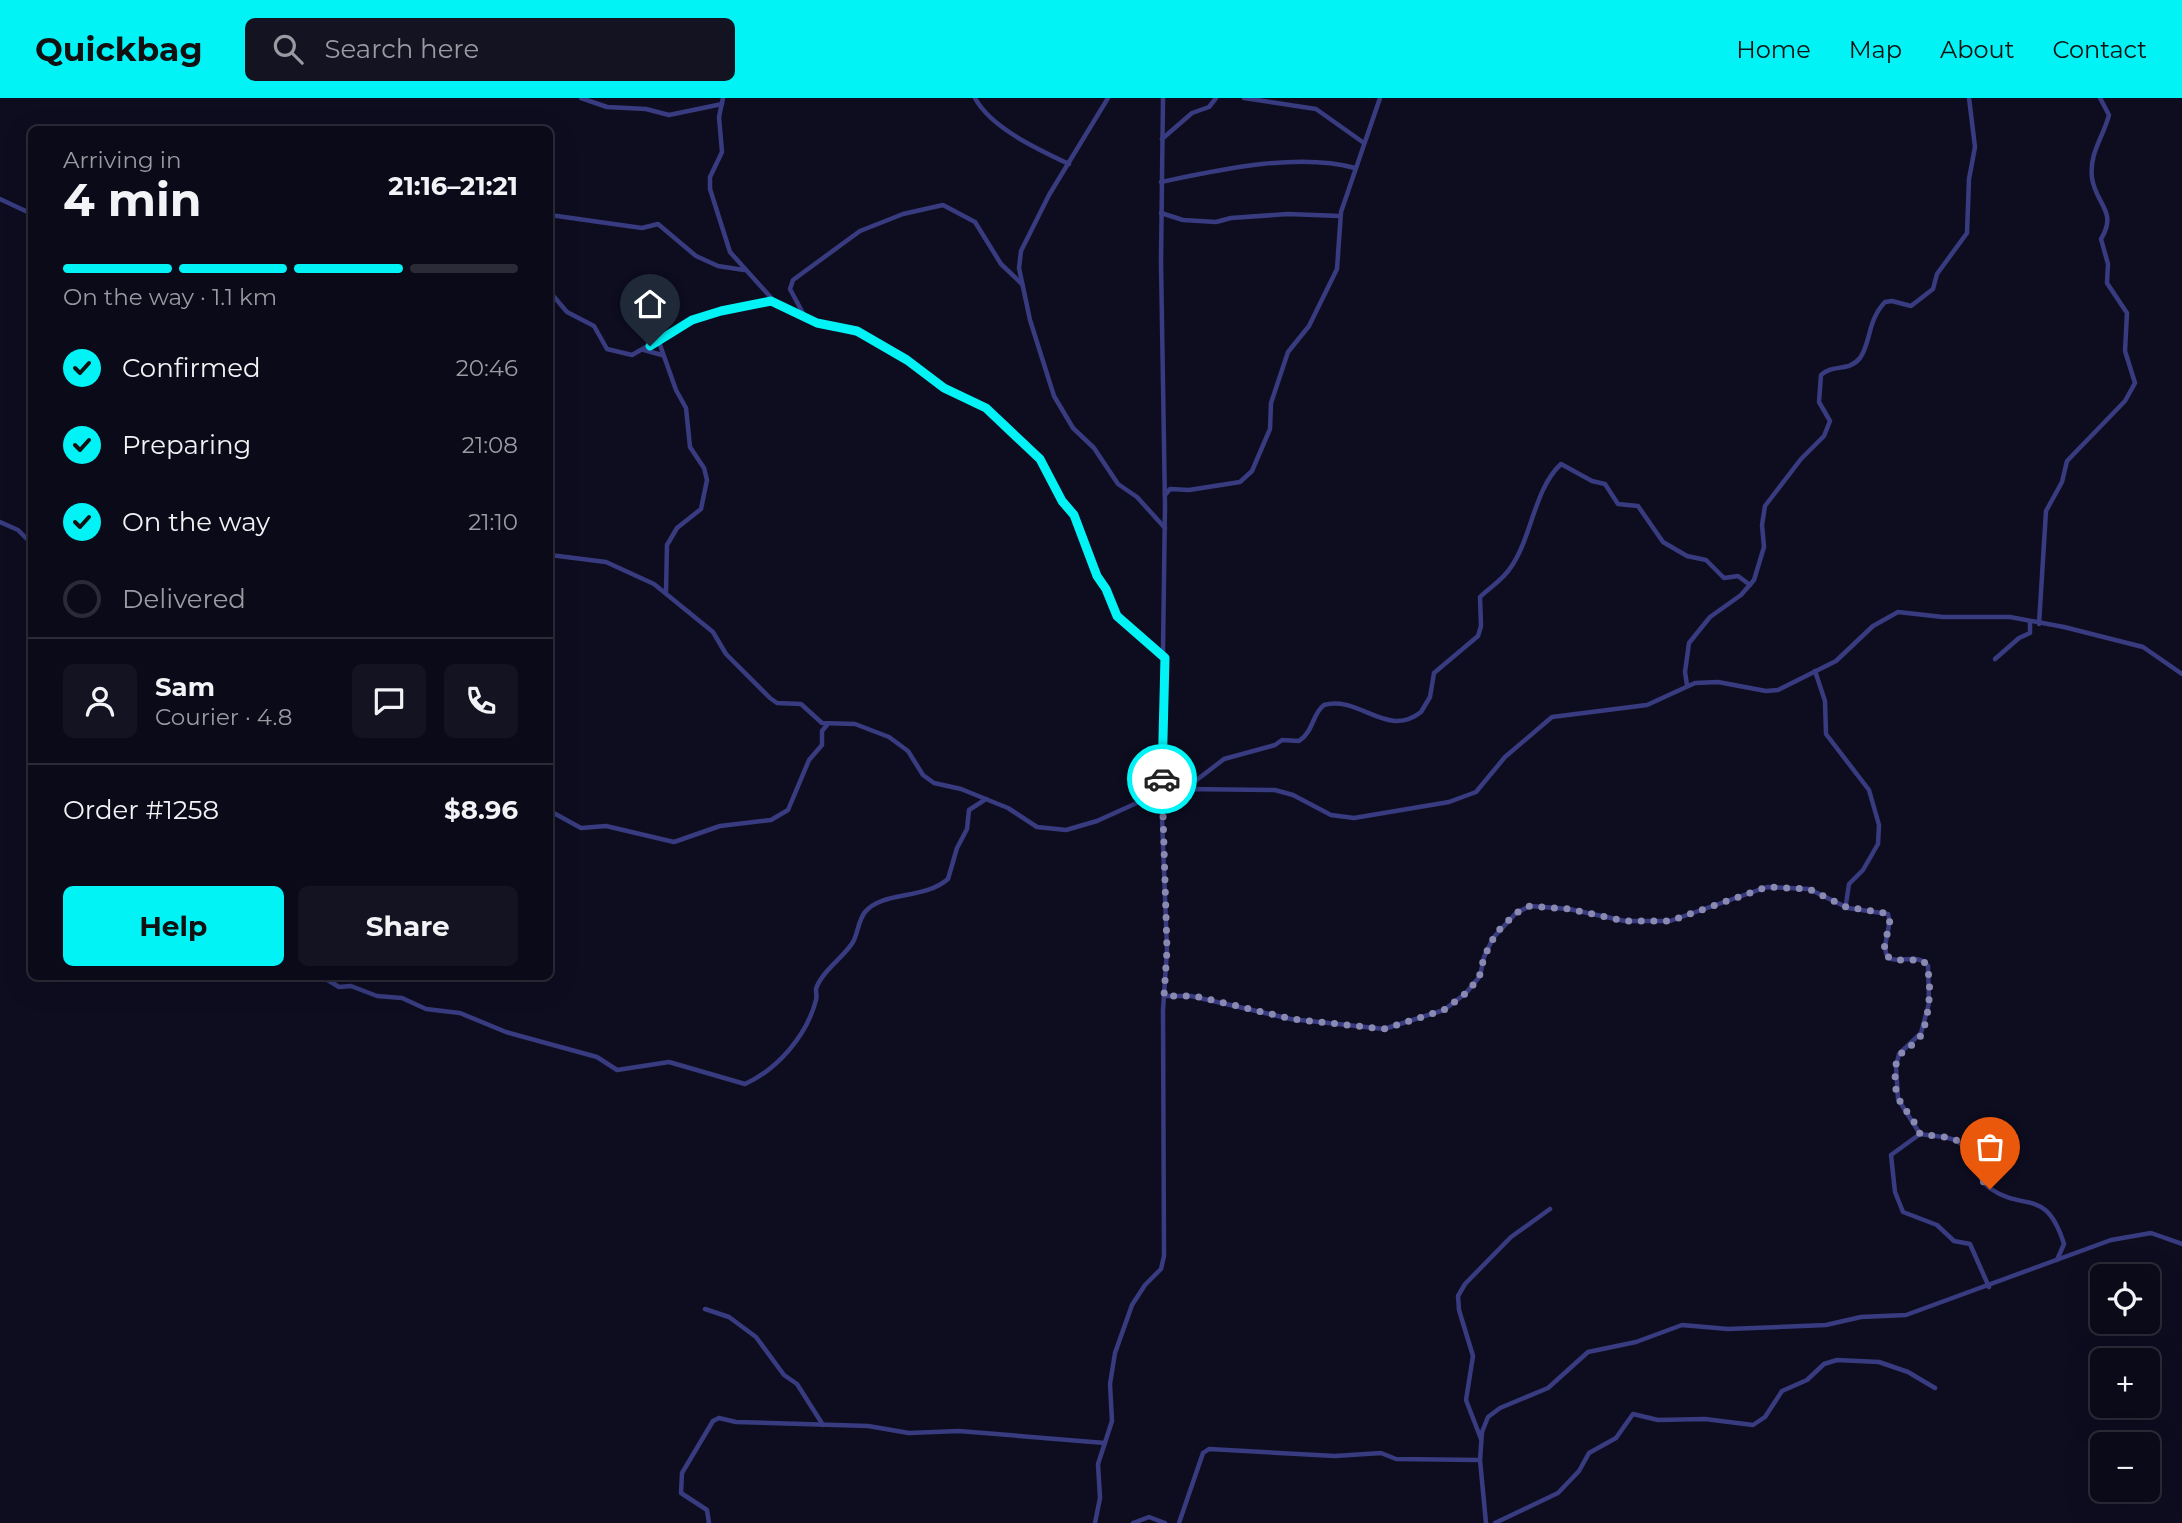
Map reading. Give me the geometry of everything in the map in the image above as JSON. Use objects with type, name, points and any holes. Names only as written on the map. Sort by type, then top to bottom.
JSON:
[{"type":"street","points":[[581,98],[607,107],[646,109],[669,115],[722,104]]},
{"type":"street","points":[[723,98],[719,117],[722,152],[709,182],[730,252],[774,302],[806,318],[868,337],[911,362],[949,391],[986,408],[1018,435],[1043,463],[1062,501],[1074,515],[1097,576],[1106,589],[1117,616],[1165,658]]},
{"type":"street","points":[[975,98],[998,122],[1037,149],[1069,164]]},
{"type":"street","points":[[1108,98],[1049,195],[1021,251],[1022,284],[1032,329],[1054,396],[1077,433],[1094,448],[1118,484],[1137,497],[1165,528]]},
{"type":"street","points":[[1095,1523],[1100,1498],[1098,1464],[1112,1421],[1110,1384],[1118,1346],[1136,1296],[1164,1262],[1164,996],[1167,950],[1161,792],[1165,658],[1161,213],[1163,98]]},
{"type":"street","points":[[1161,139],[1192,113],[1209,107],[1216,98]]},
{"type":"street","points":[[1244,98],[1316,109],[1364,143]]},
{"type":"street","points":[[1165,495],[1170,489],[1189,490],[1240,482],[1249,476],[1270,429],[1270,403],[1288,352],[1309,326],[1338,266],[1340,216],[1380,98]]},
{"type":"street","points":[[1687,685],[1685,672],[1689,643],[1710,617],[1750,585],[1758,572],[1764,547],[1762,525],[1765,506],[1829,428],[1830,419],[1819,402],[1821,375],[1828,370],[1846,368],[1857,361],[1863,352],[1869,328],[1883,304],[1892,301],[1911,306],[1931,292],[1937,274],[1966,236],[1969,179],[1975,146],[1969,98]]},
{"type":"street","points":[[2039,624],[2046,511],[2061,484],[2067,461],[2125,401],[2135,383],[2125,351],[2127,313],[2107,284],[2108,264],[2101,239],[2108,228],[2108,215],[2097,197],[2092,176],[2092,151],[2100,141],[2109,115],[2100,98]]},
{"type":"street","points":[[1161,183],[1232,167],[1300,161],[1355,168]]},
{"type":"street","points":[[0,199],[28,212]]},
{"type":"street","points":[[806,318],[790,289],[793,280],[860,231],[896,216],[940,205],[951,207],[975,222],[1001,264],[1022,284]]},
{"type":"street","points":[[1161,213],[1183,220],[1216,222],[1231,218],[1288,214],[1340,216]]},
{"type":"street","points":[[553,215],[642,228],[655,223],[670,231],[701,259],[718,266],[745,270]]},
{"type":"street","points":[[553,296],[567,312],[595,327],[609,351],[628,355],[659,342],[682,325],[709,314],[774,302]]},
{"type":"street","points":[[659,342],[686,408],[690,447],[704,468],[707,480],[701,509],[677,528],[667,545],[666,592]]},
{"type":"street","points":[[643,350],[663,356]]},
{"type":"street","points":[[1185,789],[1224,759],[1275,745],[1282,740],[1300,741],[1310,733],[1317,712],[1324,705],[1347,705],[1389,722],[1411,718],[1421,712],[1430,697],[1434,673],[1479,636],[1480,597],[1511,569],[1550,481],[1561,464],[1592,481],[1605,484],[1618,504],[1638,506],[1666,544],[1687,556],[1706,559],[1724,578],[1738,576],[1750,585]]},
{"type":"street","points":[[0,522],[18,530],[28,540]]},
{"type":"street","points":[[553,555],[606,562],[666,592],[713,632],[726,654],[777,703],[801,704],[818,721],[829,724],[855,724],[889,737],[908,751],[928,779],[1018,812],[1037,827],[1066,830],[1097,821],[1161,792],[1185,789],[1275,790],[1296,796],[1331,815],[1346,817],[1438,805],[1476,792],[1505,757],[1552,717],[1647,705],[1687,685],[1718,682],[1772,691],[1843,657],[1873,626],[1899,612],[1943,617],[2010,617],[2143,647],[2182,674]]},
{"type":"street","points":[[1994,659],[2019,638],[2030,633],[2030,622]]},
{"type":"street","points":[[1815,671],[1825,701],[1826,734],[1869,789],[1875,800],[1879,825],[1878,844],[1863,870],[1848,887],[1845,900],[1848,908]]},
{"type":"street","points":[[553,813],[581,828],[606,825],[674,842],[720,827],[779,818],[792,804],[809,760],[822,745],[823,729],[829,724]]},
{"type":"street","points":[[327,980],[339,987],[347,985],[377,996],[402,998],[426,1009],[460,1013],[506,1032],[591,1055],[617,1070],[669,1062],[745,1084],[774,1068],[801,1032],[816,1001],[818,986],[851,944],[863,913],[879,902],[931,890],[952,874],[954,857],[967,829],[969,810],[986,799]]},
{"type":"street","points":[[1164,996],[1195,996],[1292,1019],[1384,1029],[1444,1010],[1466,993],[1479,978],[1484,957],[1496,933],[1516,913],[1530,906],[1569,909],[1625,921],[1670,921],[1767,887],[1809,889],[1848,908],[1888,915],[1886,956],[1895,960],[1917,958],[1928,966],[1929,1003],[1921,1034],[1899,1054],[1896,1066],[1898,1099],[1920,1134],[1960,1143],[1973,1158],[1985,1185],[1997,1192],[2041,1207],[2050,1216],[2064,1244],[2073,1254]]},
{"type":"street","points":[[1920,1134],[1891,1155],[1891,1168],[1900,1208],[1915,1218],[1937,1225],[1954,1241],[1970,1244],[1989,1287]]},
{"type":"street","points":[[1481,1439],[1466,1402],[1473,1356],[1459,1310],[1458,1296],[1465,1284],[1519,1229],[1550,1209]]},
{"type":"street","points":[[1486,1523],[1480,1460],[1484,1425],[1494,1411],[1548,1388],[1578,1358],[1604,1347],[1636,1342],[1682,1325],[1719,1329],[1826,1325],[1861,1317],[1906,1315],[1989,1287],[2102,1242],[2144,1233],[2182,1244]]},
{"type":"street","points":[[2053,1263],[2060,1256],[2064,1244]]},
{"type":"street","points":[[705,1309],[729,1317],[756,1337],[784,1375],[797,1384],[823,1426]]},
{"type":"street","points":[[1495,1523],[1558,1493],[1579,1471],[1589,1453],[1616,1438],[1633,1414],[1658,1420],[1705,1419],[1752,1425],[1765,1417],[1782,1391],[1807,1380],[1824,1364],[1837,1360],[1879,1362],[1908,1373],[1934,1388]]},
{"type":"street","points":[[709,1523],[707,1510],[682,1495],[679,1483],[714,1419],[868,1426],[909,1433],[959,1431],[1105,1443]]},
{"type":"street","points":[[1179,1523],[1203,1453],[1209,1449],[1326,1455],[1381,1453],[1396,1459],[1480,1460]]},
{"type":"street","points":[[1133,1523],[1149,1517],[1165,1523]]},
{"type":"way so far","points":[[1162,779],[1167,929],[1164,996],[1195,996],[1292,1019],[1322,1020],[1368,1029],[1384,1029],[1449,1008],[1479,978],[1482,962],[1496,933],[1516,913],[1530,906],[1569,909],[1625,921],[1670,921],[1688,917],[1767,887],[1809,889],[1846,907],[1885,913],[1890,920],[1884,949],[1886,956],[1895,960],[1917,958],[1926,961],[1929,971],[1929,1003],[1921,1034],[1899,1054],[1896,1062],[1898,1099],[1920,1134],[1948,1138],[1960,1143],[1973,1158],[1979,1177],[1990,1189]]},
{"type":"route","points":[[650,346],[692,320],[771,301],[811,321],[857,331],[911,362],[944,388],[992,412],[1018,435],[1046,467],[1062,501],[1074,515],[1097,576],[1109,593],[1117,616],[1165,658],[1162,779]]}]
